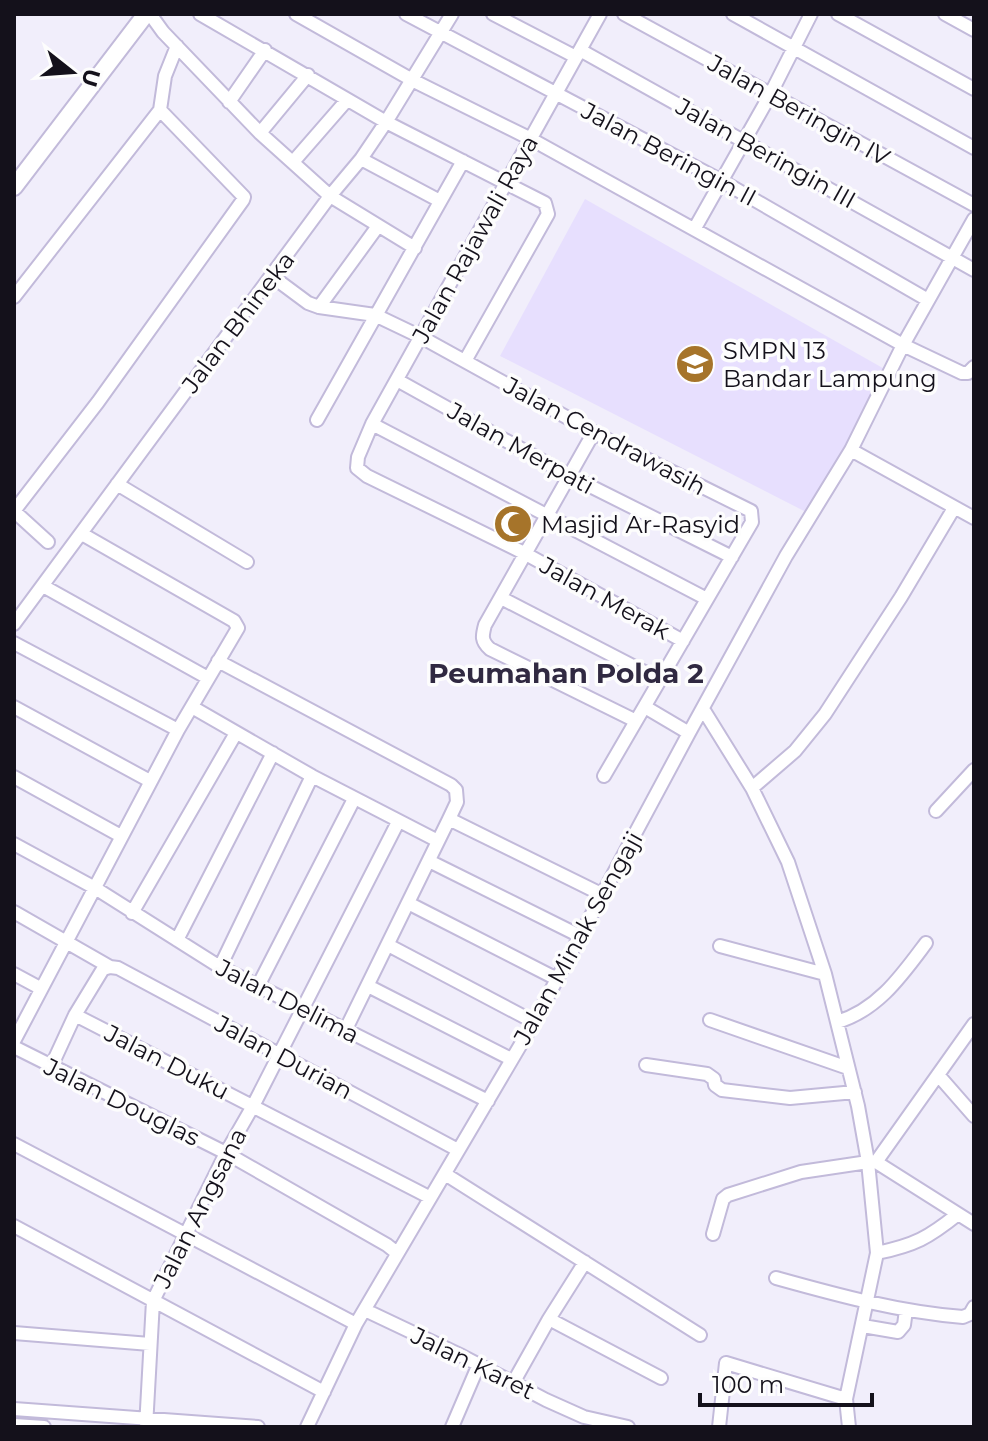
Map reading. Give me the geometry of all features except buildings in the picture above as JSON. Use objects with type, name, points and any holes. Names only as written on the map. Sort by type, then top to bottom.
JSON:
[{"type":"street","points":[[14,187],[148,14],[229,102],[330,196],[415,248]]},
{"type":"street","points":[[200,14],[386,122],[545,203],[548,214],[465,361]]},
{"type":"street","points":[[296,14],[414,81],[531,139],[695,228],[793,286],[903,345],[953,370],[971,370]]},
{"type":"street","name":"Jalan Beringin II","points":[[406,14],[720,180],[928,300]]},
{"type":"street","name":"Jalan Bhineka","points":[[14,624],[330,196],[361,159],[414,81],[452,14]]},
{"type":"street","name":"Jalan Beringin III","points":[[493,14],[578,53],[744,140],[974,270]]},
{"type":"street","name":"Jalan Rajawali Raya","points":[[357,468],[358,457],[372,424],[598,14]]},
{"type":"street","name":"Jalan Beringin IV","points":[[624,14],[974,205]]},
{"type":"street","points":[[733,14],[974,148]]},
{"type":"street","points":[[695,228],[770,95],[811,14]]},
{"type":"street","points":[[838,14],[974,89]]},
{"type":"street","points":[[945,14],[974,30]]},
{"type":"street","points":[[14,297],[160,110],[165,76],[177,46]]},
{"type":"street","points":[[229,102],[265,50]]},
{"type":"street","points":[[260,133],[308,75]]},
{"type":"street","points":[[293,162],[347,100]]},
{"type":"street","points":[[48,542],[14,511],[98,402],[244,197],[160,110]]},
{"type":"street","points":[[361,159],[440,201]]},
{"type":"street","points":[[317,420],[463,161]]},
{"type":"street","name":"Jalan Minak Sengaji","points":[[307,1427],[356,1324],[534,1022],[786,556],[851,450],[903,345],[974,219]]},
{"type":"street","points":[[319,307],[378,226]]},
{"type":"street","name":"Jalan Cendrawasih","points":[[273,277],[308,303],[375,315],[421,337],[594,432],[751,511],[752,522],[604,776]]},
{"type":"street","name":"Jalan Merpati","points":[[397,380],[568,475],[732,557]]},
{"type":"street","points":[[372,424],[707,599]]},
{"type":"street","points":[[594,432],[485,625],[483,644],[636,721]]},
{"type":"street","points":[[851,450],[973,516]]},
{"type":"street","name":"Jalan Merak","points":[[357,468],[367,476],[524,553],[683,641]]},
{"type":"street","points":[[117,484],[247,562]]},
{"type":"street","points":[[752,788],[795,751],[825,714],[954,508]]},
{"type":"street","points":[[14,1044],[40,988],[150,781],[236,633],[237,624],[82,534]]},
{"type":"street","points":[[43,586],[208,678]]},
{"type":"street","points":[[501,598],[660,680]]},
{"type":"street","points":[[14,643],[178,730]]},
{"type":"street","points":[[218,661],[456,790],[457,802],[345,1031]]},
{"type":"street","points":[[14,707],[150,781]]},
{"type":"street","points":[[192,707],[354,799],[438,841]]},
{"type":"street","points":[[645,707],[689,733]]},
{"type":"street","points":[[703,709],[752,788],[788,862],[825,974],[872,1162],[877,1253],[846,1399],[849,1427]]},
{"type":"street","points":[[132,913],[236,733]]},
{"type":"street","points":[[177,940],[273,753]]},
{"type":"street","points":[[936,811],[974,770]]},
{"type":"street","points":[[220,967],[312,776]]},
{"type":"street","points":[[14,777],[121,836]]},
{"type":"street","points":[[258,986],[354,799]]},
{"type":"street","points":[[449,819],[603,895]]},
{"type":"street","name":"Jalan Angsana","points":[[146,1423],[153,1301],[226,1153],[398,822]]},
{"type":"street","name":"Jalan Delima","points":[[14,844],[95,888],[220,967],[488,1101]]},
{"type":"street","points":[[429,861],[580,936]]},
{"type":"street","points":[[408,903],[557,979]]},
{"type":"street","name":"Jalan Durian","points":[[14,912],[110,967],[118,968],[458,1150]]},
{"type":"street","points":[[837,1022],[854,1017],[891,989],[926,943]]},
{"type":"street","points":[[388,945],[534,1022]]},
{"type":"street","points":[[720,946],[825,974]]},
{"type":"street","points":[[51,1067],[75,1015],[103,969],[110,967]]},
{"type":"street","points":[[14,974],[40,988]]},
{"type":"street","points":[[368,986],[511,1059]]},
{"type":"street","name":"Jalan Duku","points":[[75,1015],[429,1197]]},
{"type":"street","points":[[710,1020],[848,1068]]},
{"type":"street","points":[[872,1162],[939,1076],[974,1024]]},
{"type":"street","name":"Jalan Douglas","points":[[14,1044],[51,1067],[226,1153],[397,1253]]},
{"type":"street","points":[[646,1065],[707,1074],[722,1090],[801,1098],[855,1092]]},
{"type":"street","points":[[939,1076],[974,1116]]},
{"type":"street","points":[[14,1144],[356,1324]]},
{"type":"street","points":[[713,1234],[723,1199],[728,1195],[801,1172],[872,1162],[974,1224]]},
{"type":"street","points":[[445,1174],[700,1335]]},
{"type":"street","points":[[877,1253],[910,1246],[932,1235],[958,1214]]},
{"type":"street","points":[[14,1226],[324,1392]]},
{"type":"street","points":[[513,1383],[585,1262]]},
{"type":"street","points":[[776,1278],[906,1310],[963,1317],[970,1314],[974,1307]]},
{"type":"street","name":"Jalan Karet","points":[[365,1310],[479,1364],[581,1422],[628,1427]]},
{"type":"street","points":[[863,1326],[898,1332],[904,1325],[906,1310]]},
{"type":"street","points":[[549,1319],[661,1378]]},
{"type":"street","points":[[14,1333],[150,1344]]},
{"type":"street","points":[[719,1427],[726,1363],[846,1399]]},
{"type":"street","points":[[452,1427],[479,1364]]},
{"type":"street","points":[[14,1409],[146,1423],[258,1427]]},
{"type":"street","points":[[14,1425],[44,1427]]},
{"type":"shaded area","name":"SMPN 13 Bandar Lampung","points":[[585,199],[888,371],[808,513],[500,356]]},
{"type":"place","name":"SMPN 13 Bandar Lampung","points":[[695,364]]},
{"type":"place","name":"Masjid Ar-Rasyid","points":[[513,524]]},
{"type":"district","name":"Peumahan Polda 2","points":[[566,673]]}]
